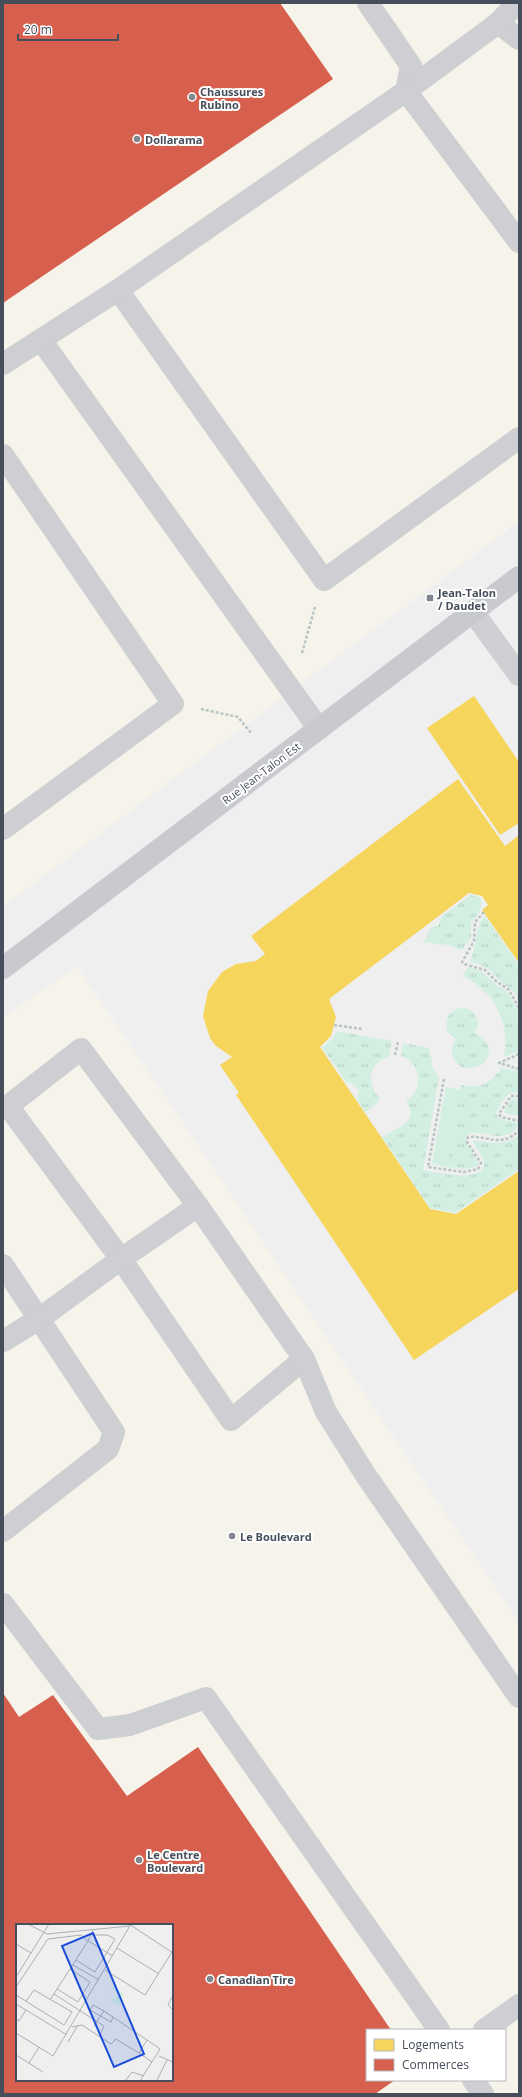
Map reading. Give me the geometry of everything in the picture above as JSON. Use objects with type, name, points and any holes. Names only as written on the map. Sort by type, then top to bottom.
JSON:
[{"type":"main road","name":"Rue Jean-Talon Est","points":[[3,968],[519,577]]},
{"type":"street","points":[[368,3],[411,66],[406,91],[519,242]]},
{"type":"street","points":[[3,364],[118,290],[406,91],[498,24],[517,3]]},
{"type":"street","points":[[498,24],[519,39]]},
{"type":"street","points":[[118,290],[324,580],[519,438]]},
{"type":"street","points":[[41,340],[319,729]]},
{"type":"street","points":[[3,455],[173,704],[3,829]]},
{"type":"street","points":[[473,612],[519,676]]},
{"type":"street","points":[[304,1359],[231,1420],[121,1259],[8,1106],[81,1049],[198,1206],[304,1359],[326,1412],[412,1544],[519,1697]]},
{"type":"street","points":[[3,1341],[39,1319],[121,1259],[198,1206]]},
{"type":"street","points":[[3,1266],[114,1432],[108,1449],[3,1531]]},
{"type":"street","points":[[3,1604],[98,1729],[130,1726],[206,1698],[437,2029]]},
{"type":"street","points":[[485,2029],[519,2005]]},
{"type":"street","points":[[474,2081],[483,2094]]},
{"type":"path","points":[[305,658],[301,652],[324,580]]},
{"type":"path","points":[[173,704],[238,717],[251,732]]},
{"type":"path","points":[[484,912],[475,922],[474,942],[462,962],[464,964],[485,970],[496,981],[509,990],[519,1008]]},
{"type":"path","points":[[334,1024],[362,1029]]},
{"type":"path","points":[[395,1055],[398,1042]]},
{"type":"path","points":[[519,1054],[499,1062],[519,1069]]},
{"type":"path","points":[[444,1079],[428,1167],[456,1171],[478,1169],[481,1163],[467,1142],[468,1137],[494,1141],[503,1140],[510,1138],[519,1130]]},
{"type":"path","points":[[519,1096],[511,1096],[499,1114],[501,1117],[519,1121]]},
{"type":"shaded area","points":[[3,3],[519,3],[519,521],[3,906]]},
{"type":"shaded area","name":"Le Boulevard","points":[[77,966],[519,1623],[519,2094],[3,2094],[3,1018]]},
{"type":"green space","points":[[471,895],[481,898],[481,906],[479,912],[471,923],[471,938],[462,950],[448,945],[421,942],[426,939],[431,927],[438,926],[442,916]]},
{"type":"green space","points":[[485,916],[519,965],[519,1003],[515,993],[498,979],[490,970],[481,965],[470,962],[477,932],[481,921]]},
{"type":"green space","points":[[468,967],[478,970],[505,990],[519,1011],[519,1051],[504,1057],[505,1032],[498,1009],[484,990],[463,976]]},
{"type":"green space","points":[[461,1008],[470,1010],[476,1017],[478,1024],[475,1033],[487,1044],[489,1050],[485,1062],[480,1066],[463,1068],[456,1062],[452,1055],[452,1047],[456,1039],[447,1031],[447,1019],[450,1013]]},
{"type":"green space","points":[[336,1031],[392,1041],[389,1056],[377,1063],[371,1074],[373,1087],[380,1099],[375,1105],[365,1112],[357,1100],[359,1090],[351,1083],[346,1082],[322,1048],[333,1038]]},
{"type":"green space","points":[[403,1043],[429,1048],[433,1069],[439,1077],[423,1170],[457,1175],[476,1174],[482,1170],[484,1161],[473,1142],[474,1140],[497,1143],[508,1141],[519,1135],[519,1169],[455,1213],[430,1208],[382,1137],[408,1120],[410,1108],[406,1101],[412,1096],[418,1084],[417,1070],[408,1059],[401,1056]]},
{"type":"green space","points":[[501,1068],[519,1071],[519,1093],[514,1093],[507,1096],[496,1114],[501,1119],[518,1123],[518,1127],[511,1133],[499,1136],[481,1133],[467,1134],[466,1142],[478,1162],[478,1166],[466,1169],[447,1167],[461,1085],[479,1086],[484,1084],[493,1078]]},
{"type":"green space","points":[[446,1087],[461,1090],[447,1167],[432,1164]]},
{"type":"green space","points":[[514,1098],[519,1099],[519,1116],[505,1113],[504,1111],[510,1101]]},
{"type":"building: Logements","points":[[474,696],[519,762],[519,823],[500,835],[427,728]]},
{"type":"building: Logements","points":[[458,779],[505,846],[519,835],[519,963],[482,910],[488,905],[482,896],[469,893],[329,999],[336,1017],[331,1036],[320,1047],[430,1209],[456,1214],[519,1171],[519,1289],[414,1360],[236,1095],[239,1093],[220,1065],[232,1057],[216,1046],[210,1038],[203,1016],[208,991],[222,972],[236,964],[256,961],[265,954],[251,936]]},
{"type":"building: Commerces","points":[[3,3],[280,3],[333,79],[3,303]]},
{"type":"building: Commerces","name":"Le Centre Boulevard","points":[[3,1693],[19,1717],[53,1695],[127,1796],[198,1747],[390,2029],[366,2029],[366,2081],[394,2081],[375,2094],[3,2094]]},
{"type":"place","name":"Chaussures Rubino","points":[[192,97]]},
{"type":"place","name":"Dollarama","points":[[137,139]]},
{"type":"place","name":"Jean-Talon / Daudet","points":[[430,598]]},
{"type":"place","name":"Le Boulevard","points":[[232,1536]]},
{"type":"place","name":"Le Centre Boulevard","points":[[139,1860]]},
{"type":"place","name":"Canadian Tire","points":[[210,1979]]}]
